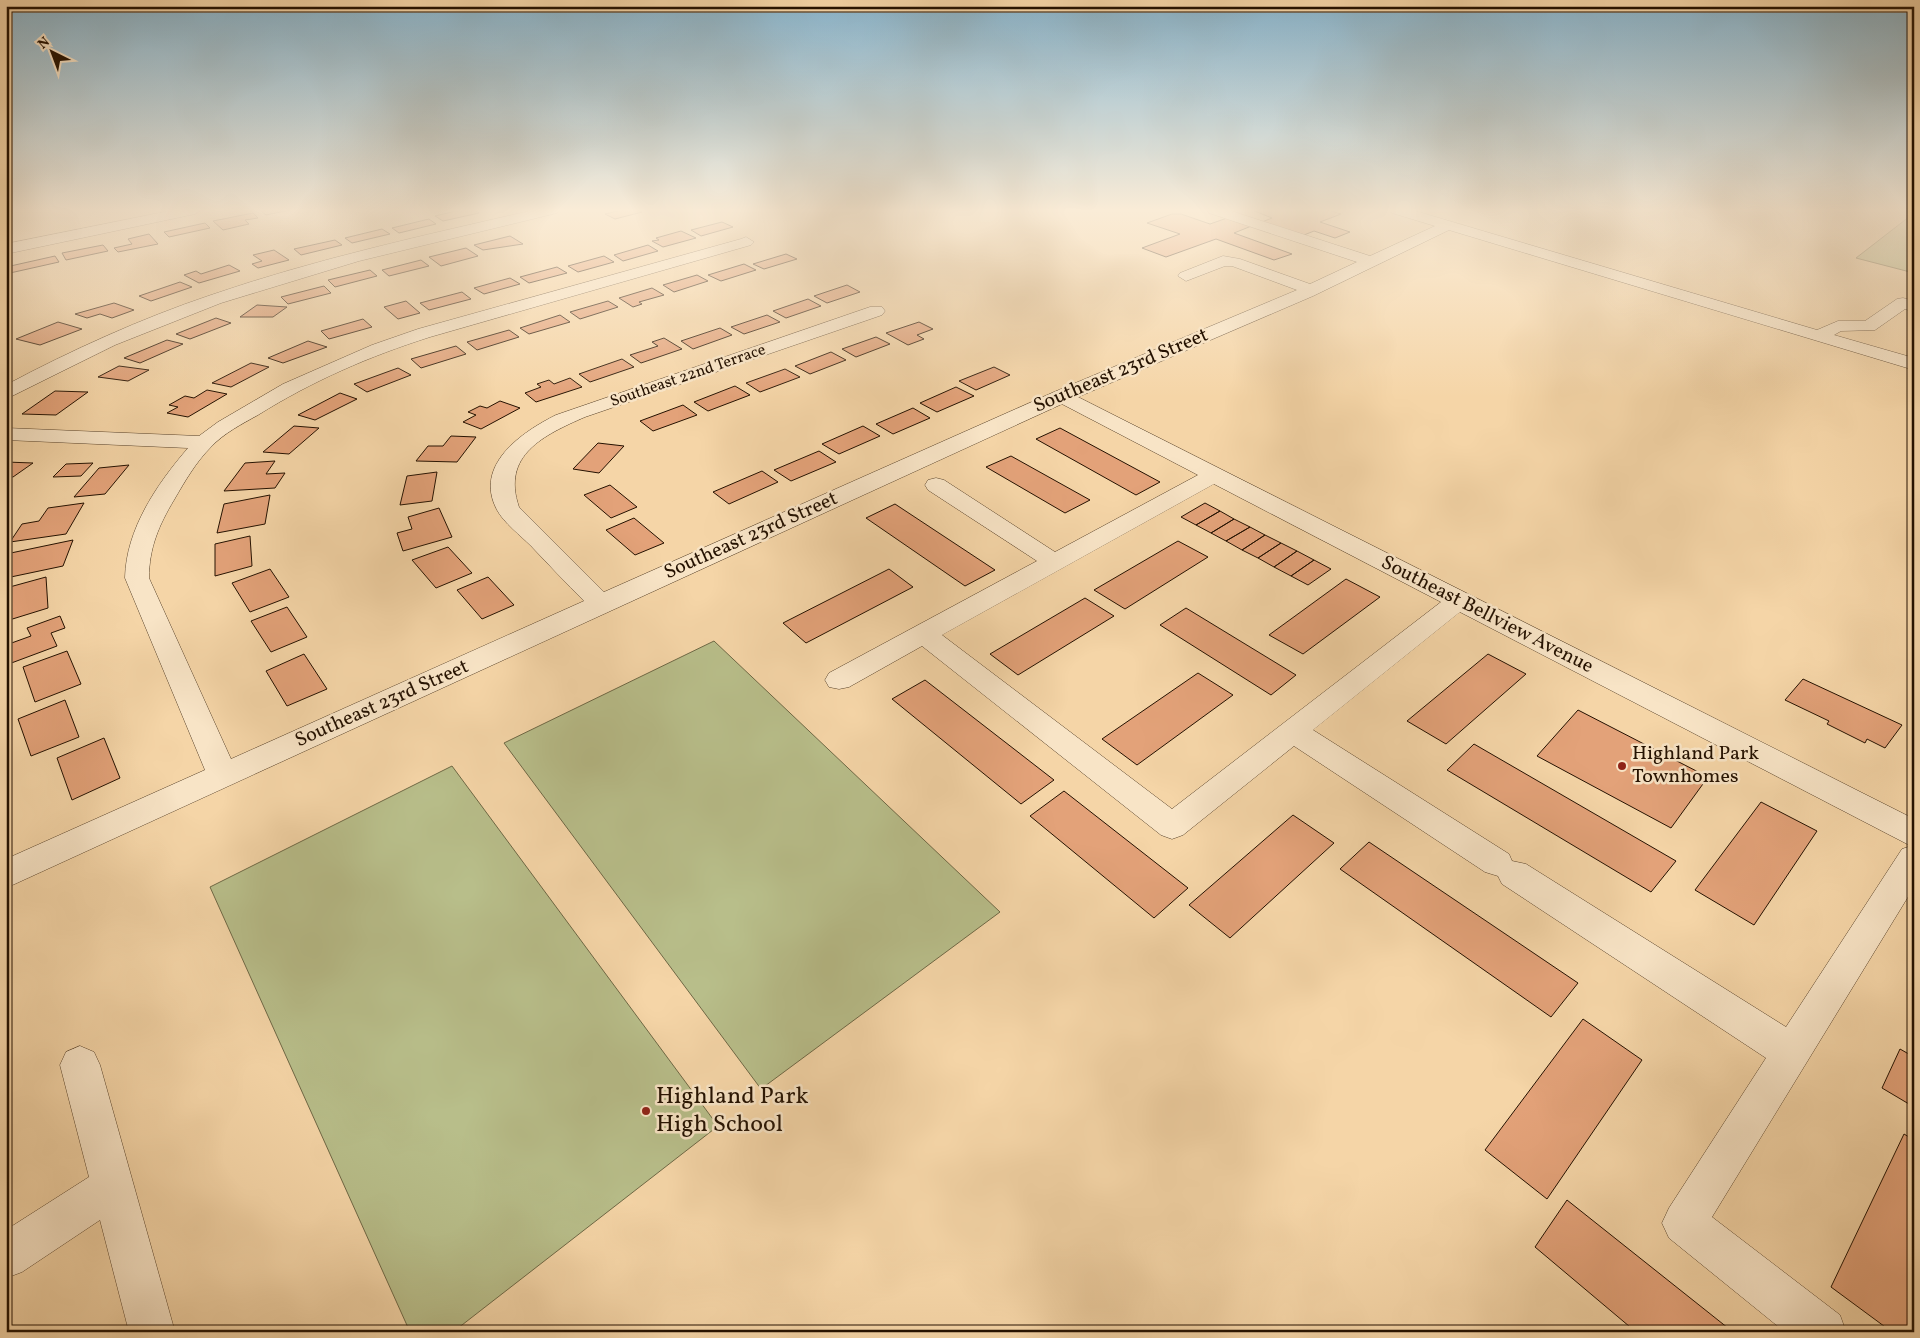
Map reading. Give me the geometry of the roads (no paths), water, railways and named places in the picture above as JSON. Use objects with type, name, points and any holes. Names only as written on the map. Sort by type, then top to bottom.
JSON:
[{"type":"street","points":[[6,393],[76,356],[131,331],[236,292],[304,272]]},
{"type":"street","points":[[223,776],[137,578],[138,550],[149,521],[175,480],[204,442],[233,421],[273,397],[340,364],[383,347],[424,333],[638,272]]},
{"type":"street","points":[[1186,276],[1195,272]]},
{"type":"street","points":[[1263,272],[1311,290]]},
{"type":"street","name":"Southeast 23rd Street","points":[[6,874],[1061,396],[1349,272]]},
{"type":"street","points":[[1608,272],[1818,335],[1911,360]]},
{"type":"street","points":[[1818,335],[1838,326],[1869,326],[1903,303],[1914,306]]},
{"type":"street","name":"Southeast 22nd Terrace","points":[[601,604],[508,509],[501,487],[504,471],[510,458],[520,445],[536,433],[563,419],[876,311]]},
{"type":"street","name":"Southeast Bellview Avenue","points":[[1061,396],[1914,834]]},
{"type":"street","points":[[6,434],[204,442]]},
{"type":"street","points":[[839,680],[1214,475]]},
{"type":"street","points":[[936,485],[1055,562]]},
{"type":"street","points":[[923,634],[1172,826],[1458,601]]},
{"type":"street","points":[[1292,731],[1791,1052]]},
{"type":"street","points":[[1823,1332],[1684,1223],[1914,858]]},
{"type":"street","points":[[80,1065],[152,1332]]},
{"type":"street","points":[[6,1256],[113,1188]]},
{"type":"place","name":"Highland Park Townhomes","points":[[1622,766]]},
{"type":"place","name":"Highland Park High School","points":[[646,1111]]}]
